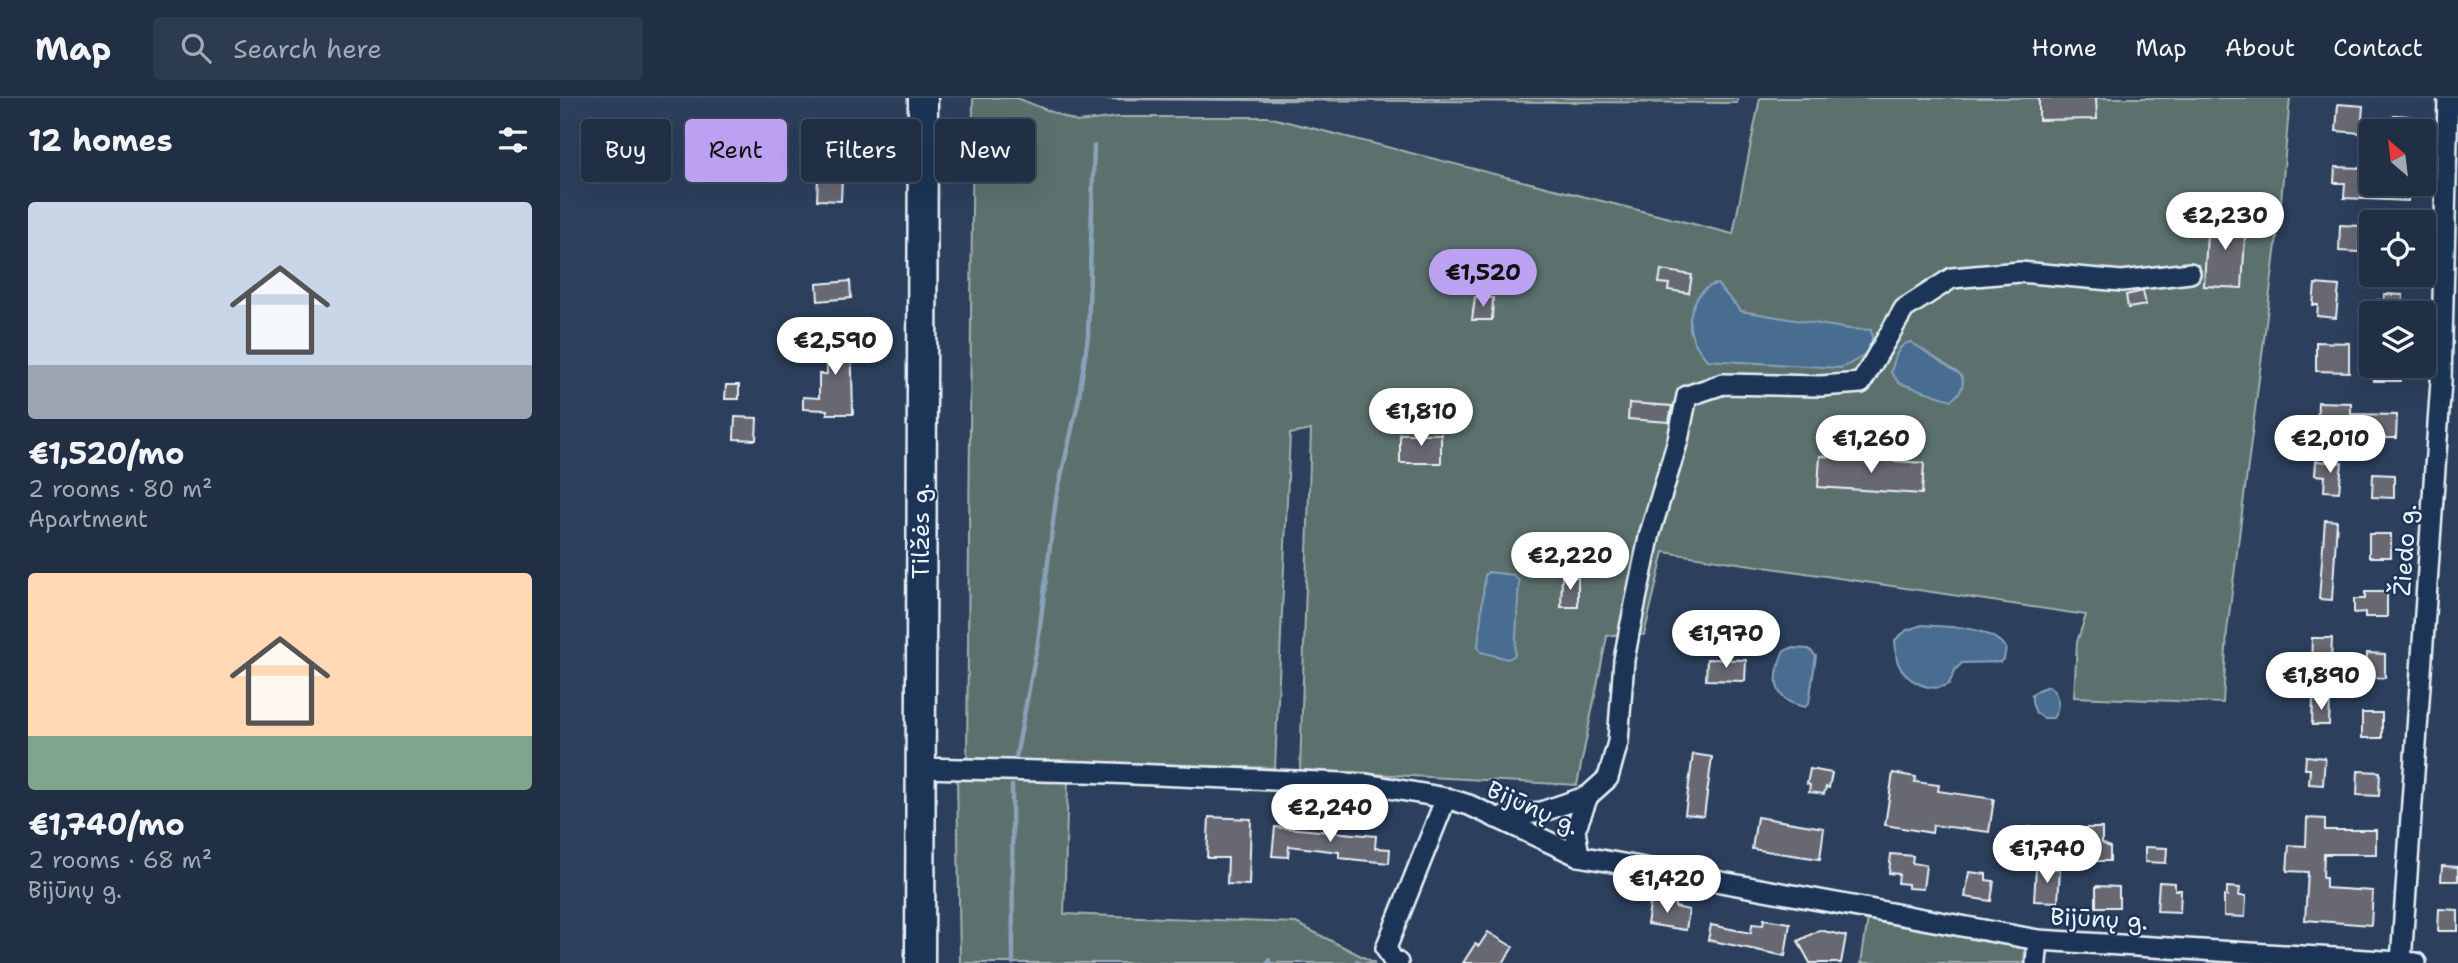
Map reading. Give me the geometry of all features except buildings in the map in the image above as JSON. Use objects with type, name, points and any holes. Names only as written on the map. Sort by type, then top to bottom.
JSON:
[{"type":"highway","name":"Tilžės g.","points":[[920,963],[923,98]]},
{"type":"street","name":"Žiedo g.","points":[[2401,962],[2449,381],[2448,98]]},
{"type":"street","points":[[1495,818],[1541,812],[1588,796],[1608,778],[1618,742],[1624,660],[1629,633],[1650,533],[1678,440],[1687,396],[1723,384],[1821,386],[1861,383],[1905,309],[1952,278],[2020,272],[2122,281],[2190,273]]},
{"type":"street","name":"Bijūnų g.","points":[[919,768],[1294,779],[1366,784],[1446,798],[1469,805],[1580,856],[2038,940],[2416,963]]},
{"type":"street","points":[[1580,856],[1575,830],[1588,796]]},
{"type":"street","points":[[1398,963],[1392,959],[1386,948],[1446,798]]},
{"type":"street","points":[[2036,963],[2038,940]]},
{"type":"green space","points":[[973,98],[1017,98],[1077,122],[1118,117],[1268,117],[1733,234],[1760,98],[2290,98],[2280,213],[2227,631],[2223,703],[2074,697],[2077,642],[2086,615],[1664,552],[1644,635],[1629,633],[1607,636],[1577,785],[1300,770],[1311,430],[1290,434],[1275,768],[967,758],[972,182],[1035,182],[1035,119],[973,119]]},
{"type":"green space","points":[[1088,98],[1738,98],[1737,103],[1088,99]]},
{"type":"green space","points":[[957,775],[1068,780],[1064,914],[1296,923],[1375,963],[960,963]]},
{"type":"green space","points":[[1868,918],[2025,948],[2024,963],[1861,963]]},
{"type":"water","points":[[1717,284],[1741,311],[1849,329],[1871,330],[1871,344],[1859,359],[1840,368],[1707,360],[1693,339],[1690,317],[1700,294],[1707,287]]},
{"type":"water","points":[[1911,342],[1961,375],[1962,386],[1954,398],[1951,400],[1899,383],[1891,372],[1899,349]]},
{"type":"water","points":[[1488,572],[1513,575],[1519,581],[1515,655],[1508,659],[1481,652],[1478,647],[1485,575]]},
{"type":"water","points":[[1922,625],[1968,629],[1989,635],[2006,648],[2004,659],[2000,662],[1962,663],[1955,670],[1949,684],[1942,687],[1919,684],[1901,669],[1896,657],[1895,640],[1907,630]]},
{"type":"water","points":[[1791,648],[1809,649],[1816,656],[1809,703],[1805,707],[1786,700],[1778,687],[1777,671],[1783,652]]},
{"type":"water","points":[[2049,686],[2055,693],[2058,705],[2053,718],[2044,718],[2036,713],[2032,695]]},
{"type":"waterway","points":[[1015,762],[1038,642],[1056,498],[1078,403],[1088,336],[1094,146]]},
{"type":"waterway","points":[[1012,786],[1013,963]]}]
